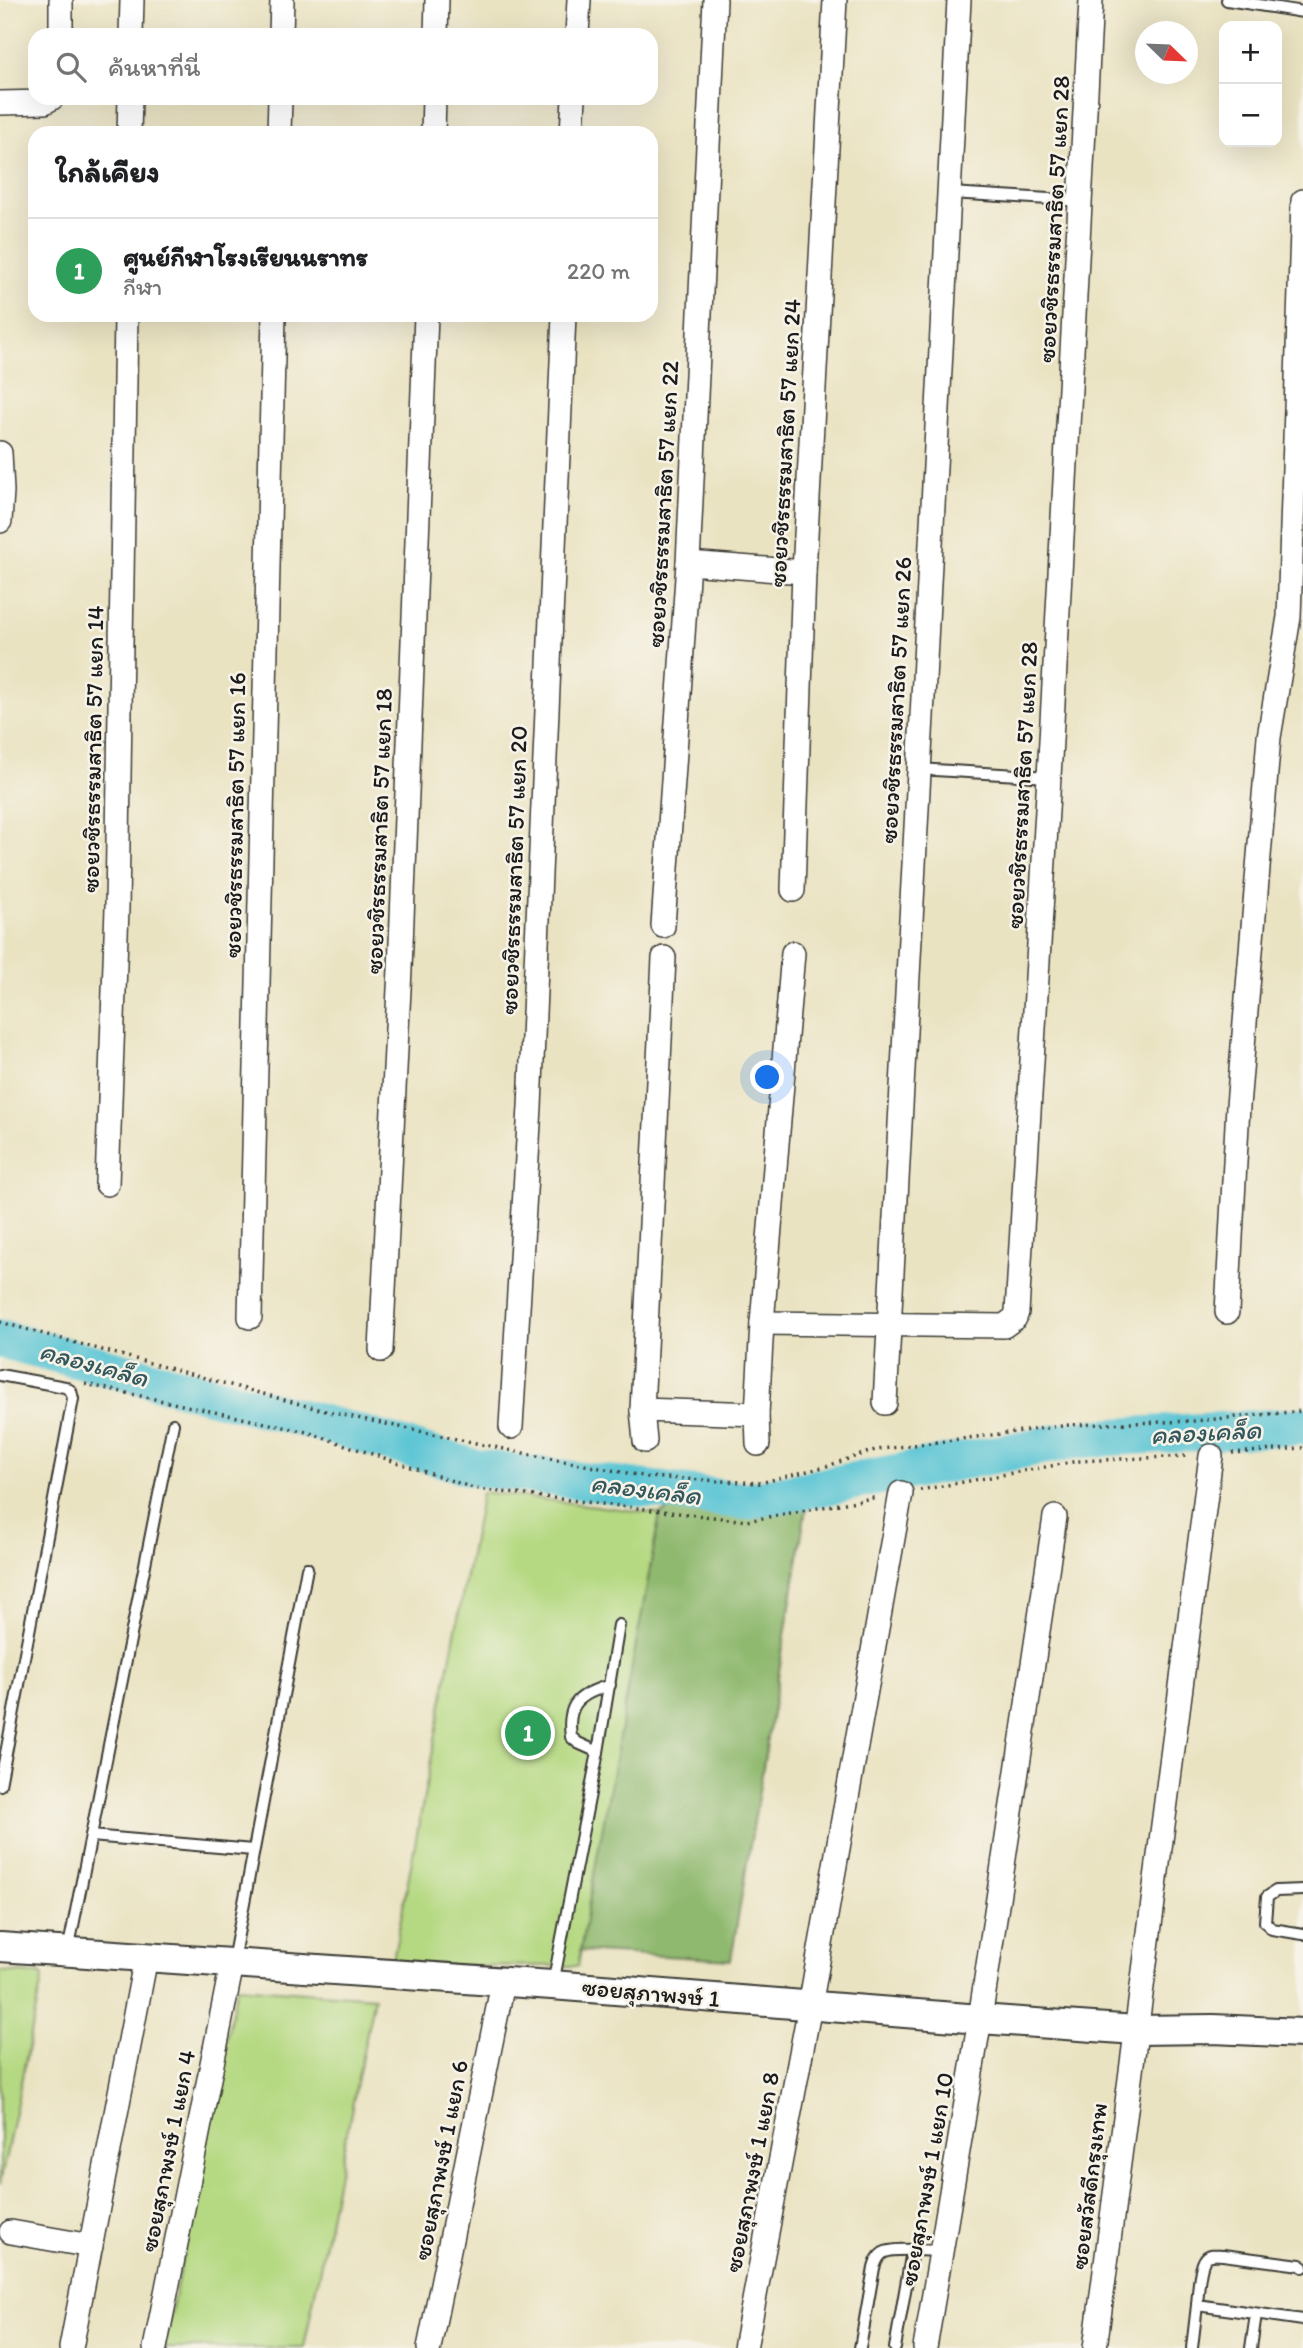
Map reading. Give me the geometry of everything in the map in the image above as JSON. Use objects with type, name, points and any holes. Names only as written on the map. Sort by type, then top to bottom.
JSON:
[{"type":"street","points":[[61,0],[61,28]]},
{"type":"street","points":[[131,28],[132,0]]},
{"type":"street","points":[[281,28],[282,0]]},
{"type":"street","points":[[436,28],[437,0]]},
{"type":"street","points":[[578,28],[579,0]]},
{"type":"street","name":"ซอยวชิรธรรมสาธิต 57 แยก 22","points":[[663,926],[688,563],[715,0]]},
{"type":"street","name":"ซอยวชิรธรรมสาธิต 57 แยก 24","points":[[793,890],[804,572],[835,0]]},
{"type":"street","name":"ซอยวชิรธรรมสาธิต 57 แยก 26","points":[[885,1403],[936,478],[959,0]]},
{"type":"street","name":"ซอยวชิรธรรมสาธิต 57 แยก 28","points":[[762,1323],[1004,1326],[1015,1318],[1017,1312],[1082,201],[1091,0]]},
{"type":"street","points":[[0,103],[28,102]]},
{"type":"street","points":[[129,126],[130,105]]},
{"type":"street","points":[[279,126],[280,105]]},
{"type":"street","points":[[433,126],[434,105]]},
{"type":"street","points":[[572,126],[574,105]]},
{"type":"street","points":[[1227,1312],[1238,1106],[1268,751],[1289,617],[1303,201]]},
{"type":"street","name":"ซอยวชิรธรรมสาธิต 57 แยก 14","points":[[107,1184],[117,908],[126,322]]},
{"type":"street","name":"ซอยวชิรธรรมสาธิต 57 แยก 16","points":[[250,1317],[274,322]]},
{"type":"street","name":"ซอยวชิรธรรมสาธิต 57 แยก 18","points":[[381,1350],[400,969],[426,322]]},
{"type":"street","name":"ซอยวชิรธรรมสาธิต 57 แยก 20","points":[[511,1427],[531,1093],[564,322]]},
{"type":"street","points":[[0,453],[0,521]]},
{"type":"street","points":[[688,563],[804,572]]},
{"type":"street","points":[[758,1444],[762,1323],[793,953]]},
{"type":"street","points":[[645,1441],[642,1410],[664,958]]},
{"type":"street","points":[[642,1410],[757,1413]]},
{"type":"street","name":"ซอยสวัสดีกรุงเทพ","points":[[1095,2348],[1211,1455]]},
{"type":"street","name":"ซอยสุภาพงษ์ 1 แยก 8","points":[[745,2348],[810,2006],[901,1493]]},
{"type":"street","name":"ซอยสุภาพงษ์ 1 แยก 10","points":[[925,2348],[980,2020],[1055,1517]]},
{"type":"street","name":"ซอยสุภาพงษ์ 1","points":[[0,1947],[552,1985],[980,2020],[1136,2030],[1213,2029],[1303,2033]]},
{"type":"street","points":[[71,2348],[146,1957]]},
{"type":"street","name":"ซอยสุภาพงษ์ 1 แยก 4","points":[[155,2348],[232,1964]]},
{"type":"street","name":"ซอยสุภาพงษ์ 1 แยก 6","points":[[429,2348],[503,1983]]},
{"type":"street","points":[[11,2232],[91,2246]]},
{"type":"lane","points":[[1227,0],[1303,12]]},
{"type":"lane","points":[[950,193],[1082,201]]},
{"type":"lane","points":[[918,769],[1049,777]]},
{"type":"lane","points":[[0,1374],[65,1387],[71,1391],[74,1399],[0,1785]]},
{"type":"lane","points":[[68,1951],[173,1424]]},
{"type":"lane","points":[[232,1964],[307,1568]]},
{"type":"lane","points":[[552,1985],[620,1625]]},
{"type":"lane","points":[[598,1752],[570,1737],[568,1722],[576,1702],[588,1692],[610,1685]]},
{"type":"lane","points":[[91,1836],[253,1850]]},
{"type":"lane","points":[[1303,1890],[1276,1891],[1267,1898],[1265,1922],[1272,1929],[1303,1934]]},
{"type":"lane","points":[[895,2348],[912,2251]]},
{"type":"lane","points":[[860,2348],[874,2268],[879,2257],[885,2252],[942,2251]]},
{"type":"lane","points":[[1192,2348],[1202,2265],[1206,2258],[1211,2255],[1274,2261],[1303,2267]]},
{"type":"lane","points":[[1197,2305],[1303,2320]]},
{"type":"lane","points":[[1251,2348],[1256,2314]]},
{"type":"green space","points":[[482,1492],[660,1514],[578,1966],[392,1965]]},
{"type":"green space","points":[[808,1497],[731,1960],[580,1951],[660,1514],[686,1500],[749,1508]]},
{"type":"green space","points":[[0,1971],[43,1975],[0,2185]]},
{"type":"green space","points":[[237,1987],[374,1997],[304,2348],[164,2348]]},
{"type":"waterway","name":"คลองเคล็ด","points":[[0,1339],[350,1431],[475,1468],[746,1501],[1079,1439],[1303,1426]]},
{"type":"place","name":"ศูนย์กีฬาโรงเรียนนราทร","points":[[528,1733]]}]
